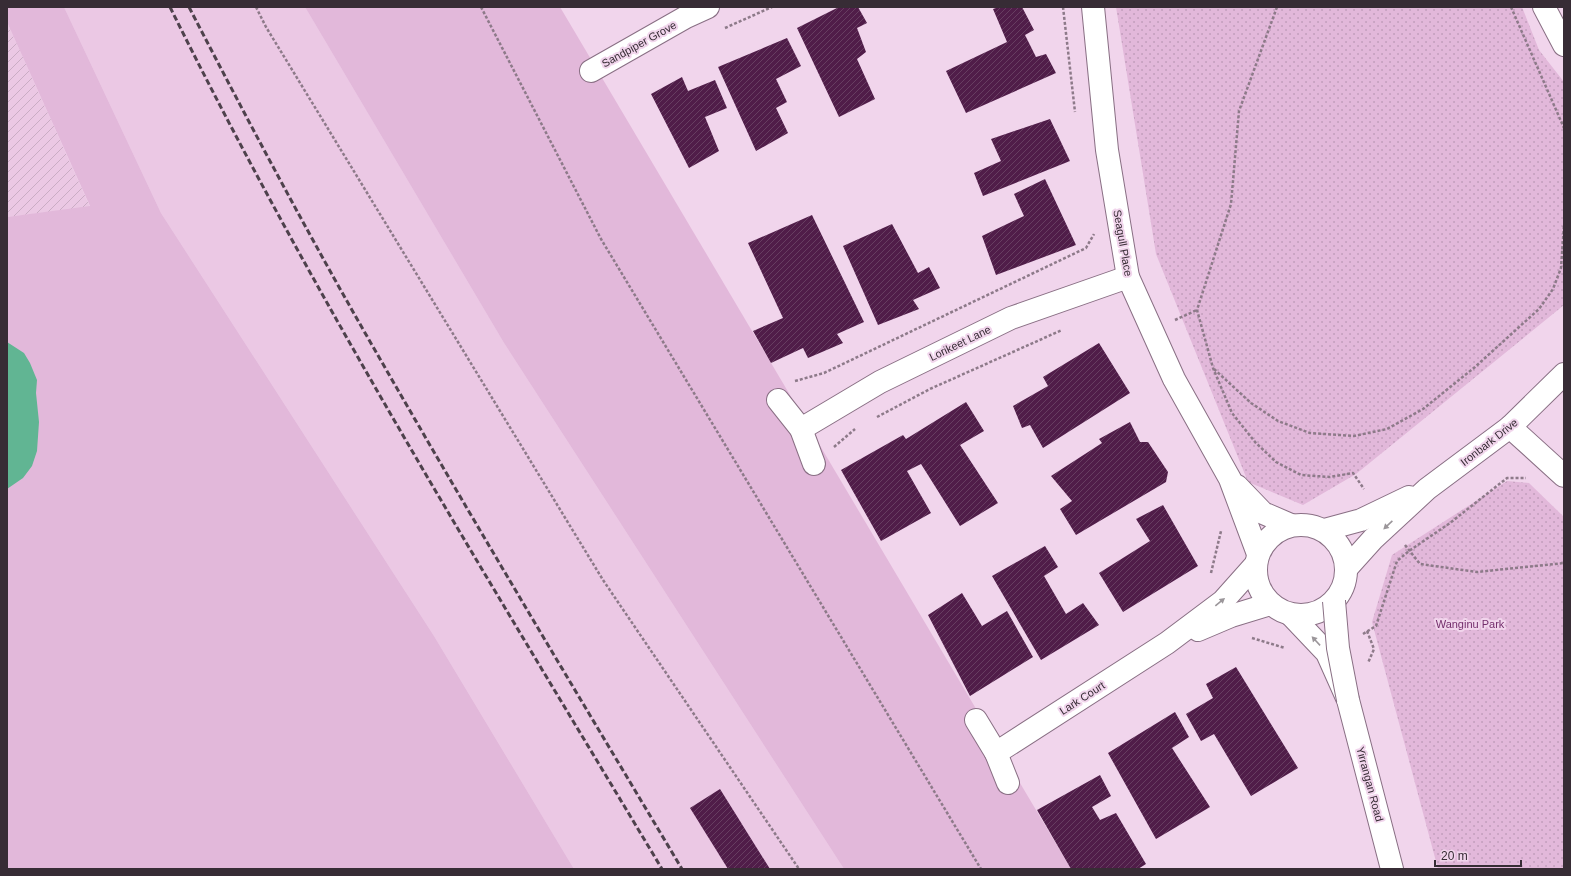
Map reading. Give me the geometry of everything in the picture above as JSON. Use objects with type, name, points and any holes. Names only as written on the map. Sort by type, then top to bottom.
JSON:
[{"type":"street","name":"Sandpiper Grove","points":[[591,71],[686,17],[708,7]]},
{"type":"street","name":"Seagull Place","points":[[1093,7],[1107,150],[1128,277],[1174,379],[1230,479],[1257,559]]},
{"type":"street","points":[[1544,7],[1564,45]]},
{"type":"street","name":"Lorikeet Lane","points":[[801,429],[880,382],[1011,318],[1128,277]]},
{"type":"street","name":"Ironbark Drive","points":[[1346,569],[1373,539],[1384,518],[1427,489],[1510,428],[1564,374]]},
{"type":"street","points":[[778,400],[801,429],[814,464]]},
{"type":"street","points":[[1510,428],[1564,476]]},
{"type":"street","name":"Seagull Place","points":[[1230,479],[1263,513],[1291,525]]},
{"type":"street","name":"Ironbark Drive","points":[[1324,530],[1361,520],[1384,518]]},
{"type":"street","points":[[1310,524],[1324,530],[1337,541],[1346,561],[1343,589],[1334,601],[1317,613],[1300,615],[1290,614],[1285,613],[1270,604],[1262,595],[1255,572],[1257,559],[1271,535],[1291,525],[1310,524]]},
{"type":"street","name":"Lark Court","points":[[996,753],[1167,643],[1223,601],[1257,559]]},
{"type":"street","name":"Yirrangan Road","points":[[1334,601],[1333,651],[1348,700],[1392,869]]},
{"type":"street","name":"Lark Court","points":[[1167,643],[1231,616],[1270,604]]},
{"type":"street","points":[[1290,614],[1333,651]]},
{"type":"street","points":[[976,720],[996,753],[1008,782]]},
{"type":"path","points":[[256,7],[274,41],[603,580],[799,869]]},
{"type":"path","points":[[481,7],[601,239],[981,869]]},
{"type":"path","points":[[1063,7],[1073,101],[1076,116]]},
{"type":"path","points":[[1277,7],[1239,111],[1231,204],[1197,310],[1213,368],[1232,413],[1255,442],[1276,462],[1301,475],[1330,477],[1353,473],[1384,518],[1420,564],[1477,572],[1564,563]]},
{"type":"path","points":[[1511,7],[1564,128]]},
{"type":"path","points":[[1213,368],[1251,403],[1278,421],[1310,434],[1354,436],[1387,429],[1423,409],[1475,367],[1539,309],[1553,289],[1561,268],[1563,261],[1564,224]]},
{"type":"path","points":[[778,400],[784,384],[824,373],[1086,248],[1098,227]]},
{"type":"path","points":[[874,418],[930,389],[1068,327]]},
{"type":"path","points":[[814,464],[859,426]]},
{"type":"path","points":[[1248,637],[1286,648],[1333,651],[1376,626],[1397,561],[1450,523],[1507,478],[1530,478],[1548,462]]},
{"type":"path","points":[[1216,606],[1208,587],[1221,530]]},
{"type":"shaded area","points":[[64,7],[305,7],[504,343],[844,869],[574,869],[434,636],[161,213]]},
{"type":"shaded area","points":[[7,22],[90,207],[7,217]]},
{"type":"shaded area","points":[[7,342],[24,353],[37,380],[36,393],[39,422],[37,451],[32,466],[23,478],[7,489]]},
{"type":"green space","points":[[7,7],[64,7],[161,213],[434,636],[574,869],[7,869],[7,217],[90,206],[7,22]]},
{"type":"green space","points":[[305,7],[560,7],[1071,869],[844,869],[504,343]]},
{"type":"green space","points":[[1116,7],[1522,7],[1539,50],[1564,82],[1564,305],[1356,474],[1303,505],[1248,482],[1156,254]]},
{"type":"green space","name":"Wanginu Park","points":[[1507,481],[1529,483],[1564,517],[1564,869],[1438,869],[1372,622],[1392,555]]},
{"type":"building","points":[[839,7],[858,7],[867,23],[857,28],[866,52],[857,59],[875,99],[839,117],[797,28]]},
{"type":"building","points":[[999,7],[1022,7],[1034,30],[1025,35],[1036,57],[1046,54],[1056,73],[966,113],[946,71],[1007,42],[993,9]]},
{"type":"building","points":[[787,38],[801,66],[776,79],[787,102],[776,108],[788,133],[756,151],[718,67]]},
{"type":"building","points":[[682,77],[688,91],[715,80],[727,108],[705,117],[719,151],[689,168],[651,94]]},
{"type":"building","points":[[1050,119],[1070,161],[983,196],[974,173],[1001,161],[991,139]]},
{"type":"building","points":[[1045,179],[1076,245],[996,275],[982,236],[1024,216],[1014,194]]},
{"type":"building","points":[[812,215],[864,322],[837,334],[843,343],[808,358],[803,348],[771,363],[753,331],[783,318],[748,243]]},
{"type":"building","points":[[892,224],[918,273],[929,267],[940,288],[913,300],[919,309],[878,325],[843,246]]},
{"type":"building","points":[[1099,343],[1130,393],[1043,448],[1030,425],[1022,428],[1013,406],[1048,386],[1043,377]]},
{"type":"building","points":[[966,402],[984,431],[960,445],[998,503],[960,526],[921,464],[907,471],[931,513],[881,541],[841,470],[903,435],[906,439]]},
{"type":"building","points":[[1130,422],[1140,442],[1148,442],[1168,472],[1166,482],[1076,535],[1060,509],[1072,501],[1051,476],[1102,443],[1099,439]]},
{"type":"building","points":[[1163,505],[1198,566],[1123,612],[1099,573],[1150,541],[1136,519]]},
{"type":"building","points":[[1045,546],[1058,567],[1044,576],[1066,614],[1083,603],[1099,625],[1041,660],[992,576]]},
{"type":"building","points":[[962,593],[982,626],[1007,611],[1033,657],[970,696],[928,615]]},
{"type":"building","points":[[1236,667],[1298,768],[1251,796],[1214,734],[1201,741],[1186,714],[1213,698],[1206,684]]},
{"type":"building","points":[[1175,712],[1189,737],[1172,748],[1210,807],[1156,839],[1108,753]]},
{"type":"building","points":[[1100,775],[1111,796],[1092,807],[1100,820],[1116,813],[1146,864],[1138,869],[1071,869],[1037,810]]},
{"type":"building","points":[[720,789],[770,869],[728,869],[690,808]]},
{"type":"railway","points":[[170,7],[226,118],[345,335],[470,550],[662,869]]},
{"type":"railway","points":[[189,7],[279,177],[372,345],[487,542],[682,869]]}]
